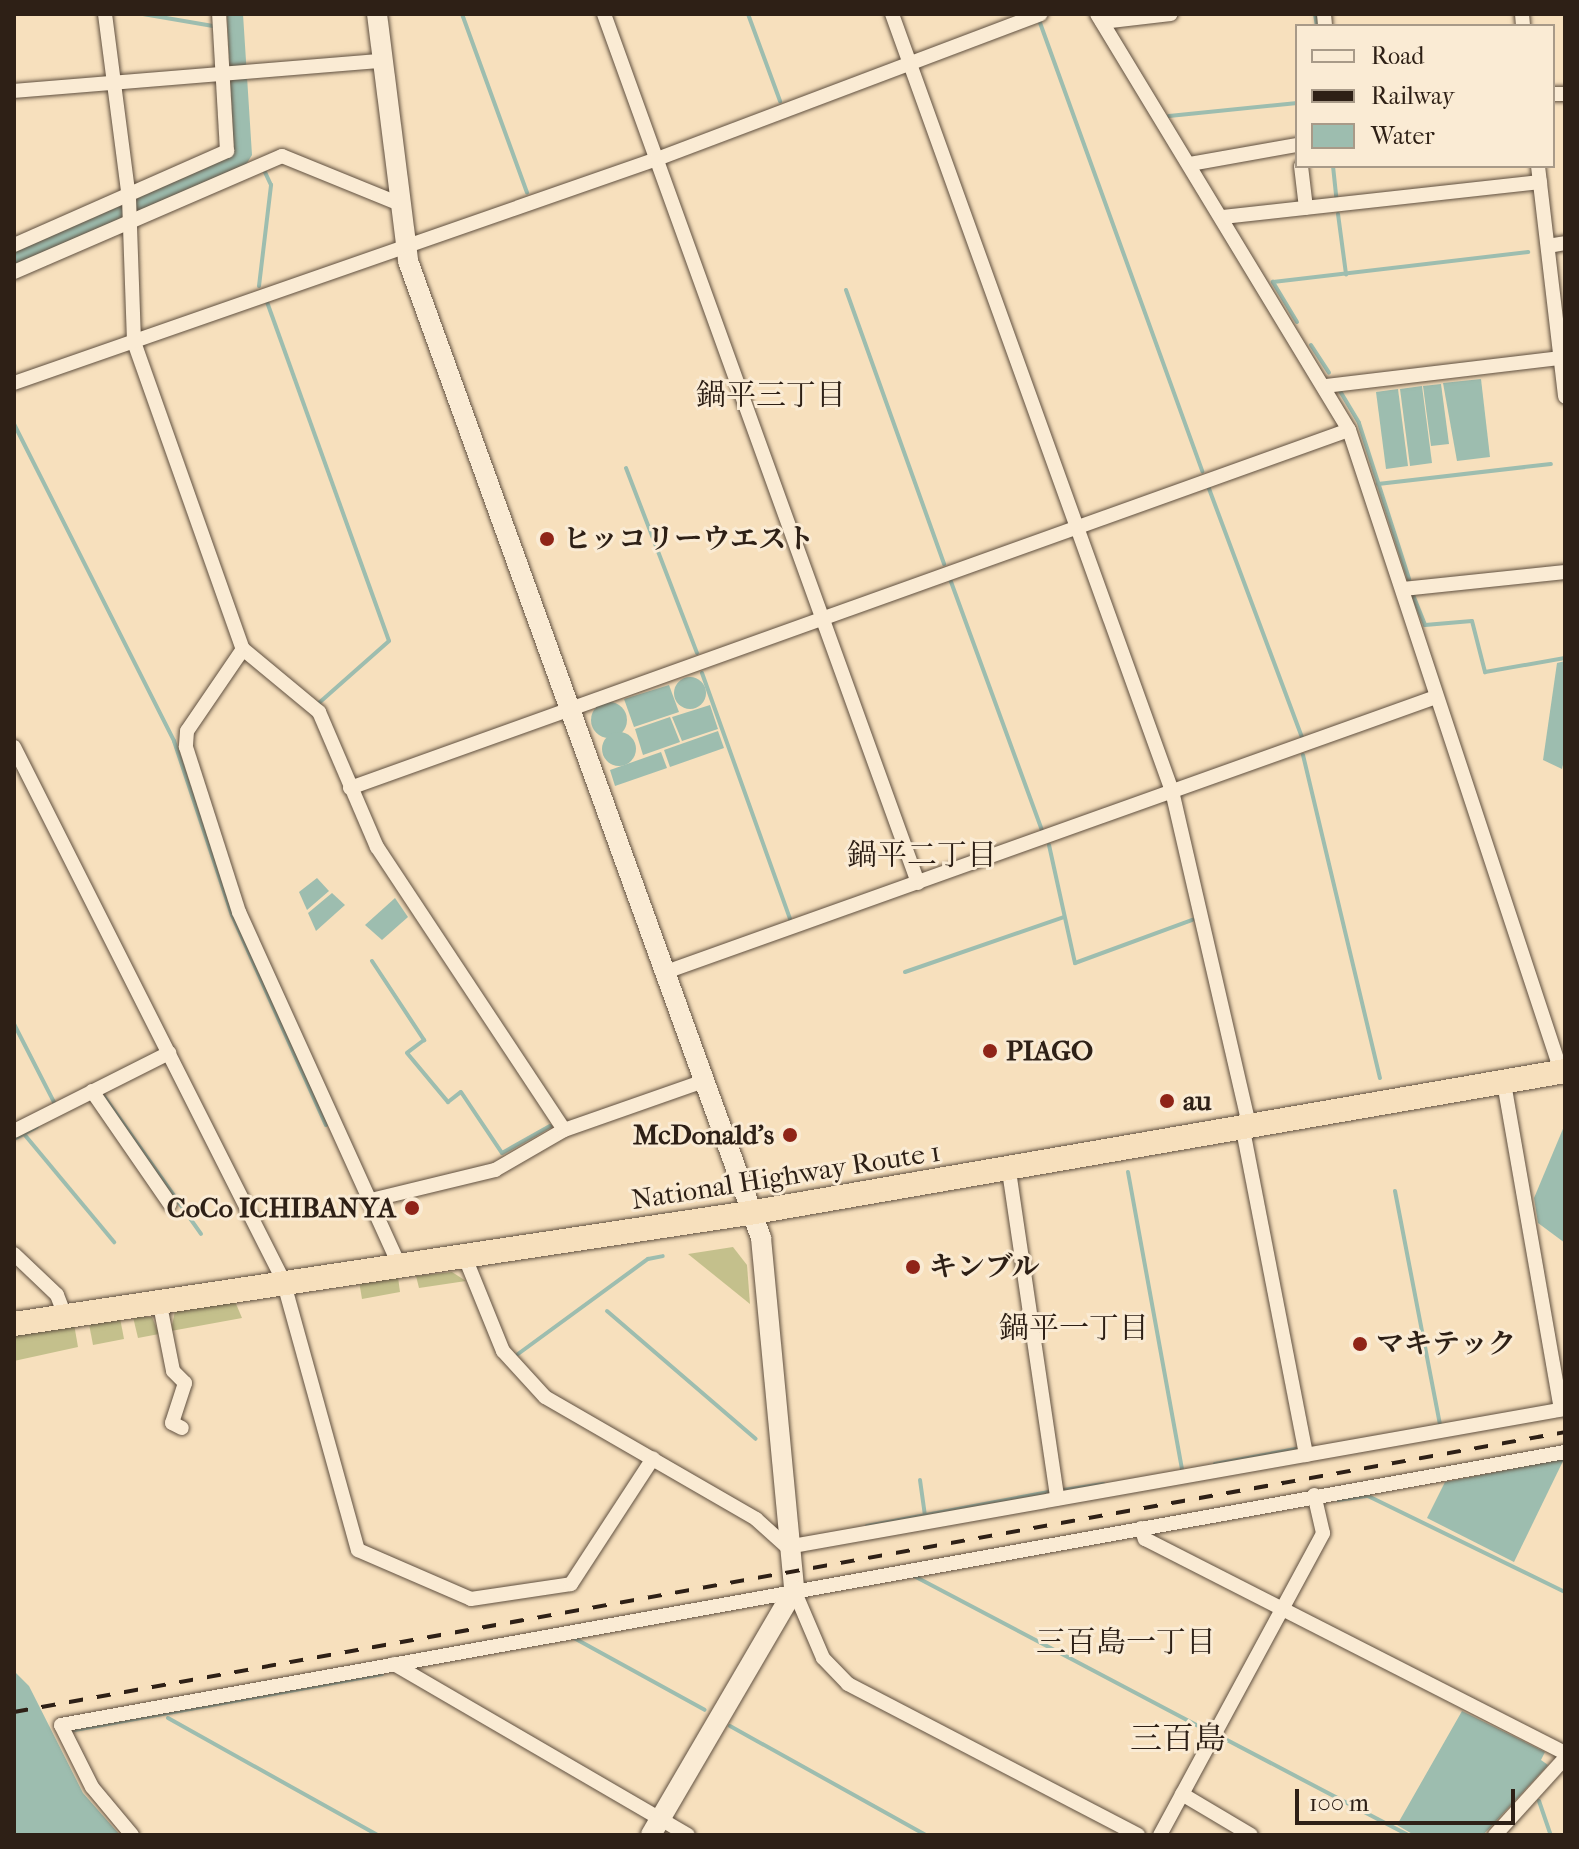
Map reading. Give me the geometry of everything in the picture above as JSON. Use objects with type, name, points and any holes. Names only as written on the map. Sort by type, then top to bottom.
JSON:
[{"type":"highway","name":"National Highway Route 1","points":[[14,1324],[398,1262],[749,1213],[1009,1171],[1563,1071]]},
{"type":"street","points":[[105,14],[111,83],[130,199],[134,342],[243,649],[319,712],[377,847],[564,1130]]},
{"type":"street","points":[[14,245],[130,199],[227,151],[219,14]]},
{"type":"street","points":[[377,14],[395,202],[405,244],[701,1082],[761,1238],[787,1547],[794,1590],[823,1658],[848,1684],[1138,1835]]},
{"type":"street","points":[[604,14],[918,883]]},
{"type":"street","points":[[892,14],[1172,791],[1246,1129],[1306,1455]]},
{"type":"street","points":[[14,383],[405,244],[657,159],[909,63],[1004,20],[1041,14]]},
{"type":"street","points":[[1171,14],[1099,18],[1223,217],[1349,430],[1563,1071]]},
{"type":"street","points":[[14,91],[381,61]]},
{"type":"street","points":[[1190,164],[1295,145]]},
{"type":"street","points":[[14,272],[282,156],[395,202]]},
{"type":"street","points":[[1301,168],[1306,208]]},
{"type":"street","points":[[1538,168],[1565,396]]},
{"type":"street","points":[[1223,217],[1540,182]]},
{"type":"street","points":[[1548,246],[1565,243]]},
{"type":"street","points":[[1325,386],[1560,358]]},
{"type":"street","points":[[350,788],[1349,430]]},
{"type":"street","points":[[1403,589],[1565,572]]},
{"type":"street","points":[[243,649],[187,731],[186,747],[239,912],[398,1262]]},
{"type":"street","points":[[663,973],[1436,697]]},
{"type":"street","points":[[14,747],[283,1280],[358,1550],[367,1560],[471,1599],[571,1584],[653,1458]]},
{"type":"street","points":[[14,1131],[169,1053]]},
{"type":"street","points":[[371,1200],[495,1170],[564,1130],[701,1082]]},
{"type":"street","points":[[787,1547],[1563,1409],[1504,1083]]},
{"type":"street","points":[[92,1091],[170,1204]]},
{"type":"street","points":[[1009,1171],[1057,1498]]},
{"type":"street","points":[[14,1254],[57,1295],[65,1316]]},
{"type":"street","points":[[464,1255],[520,1374],[583,1421],[756,1519],[787,1547]]},
{"type":"street","points":[[159,1300],[173,1371],[185,1383],[172,1423],[182,1428]]},
{"type":"street","points":[[132,1835],[92,1787],[61,1725],[1314,1495],[1565,1452]]},
{"type":"street","points":[[1160,1835],[1323,1533],[1314,1495]]},
{"type":"street","points":[[1141,1528],[1145,1539],[1565,1756],[1495,1835]]},
{"type":"street","points":[[656,1827],[794,1590]]},
{"type":"street","points":[[394,1664],[656,1827],[688,1835]]},
{"type":"street","points":[[1182,1794],[1251,1835]]},
{"type":"shaded area","points":[[733,1247],[747,1265],[750,1304],[688,1254]]},
{"type":"shaded area","points":[[452,1272],[466,1281],[419,1288],[416,1276]]},
{"type":"shaded area","points":[[398,1277],[400,1292],[362,1299],[359,1281]]},
{"type":"shaded area","points":[[234,1299],[242,1318],[171,1331],[175,1311]]},
{"type":"shaded area","points":[[133,1317],[152,1317],[159,1334],[138,1338]]},
{"type":"shaded area","points":[[120,1318],[124,1339],[93,1345],[89,1324]]},
{"type":"shaded area","points":[[74,1324],[78,1347],[14,1361],[14,1334]]},
{"type":"water","points":[[227,14],[243,14],[252,155],[242,171],[14,267],[14,250],[234,151]]},
{"type":"water","points":[[1481,379],[1490,457],[1457,461],[1443,383]]},
{"type":"water","points":[[1441,384],[1449,444],[1431,446],[1423,386]]},
{"type":"water","points":[[1422,386],[1432,463],[1410,466],[1400,389]]},
{"type":"water","points":[[1398,389],[1408,466],[1386,469],[1376,392]]},
{"type":"water","points":[[1565,661],[1565,756],[1562,769],[1543,760],[1557,663]]},
{"type":"water","points":[[690,677],[702,681],[706,693],[702,705],[690,709],[678,705],[674,693],[678,681]]},
{"type":"water","points":[[669,685],[679,712],[634,727],[624,699]]},
{"type":"water","points":[[609,702],[622,707],[627,720],[622,733],[609,738],[596,733],[591,720],[596,707]]},
{"type":"water","points":[[710,705],[718,729],[682,741],[672,717]]},
{"type":"water","points":[[670,717],[680,742],[643,755],[635,729]]},
{"type":"water","points":[[718,731],[724,748],[670,767],[664,750]]},
{"type":"water","points":[[619,732],[631,737],[636,749],[631,761],[619,766],[607,761],[602,749],[607,737]]},
{"type":"water","points":[[661,752],[667,768],[615,786],[610,770]]},
{"type":"water","points":[[317,878],[329,891],[307,910],[299,892]]},
{"type":"water","points":[[332,893],[345,905],[316,931],[308,913]]},
{"type":"water","points":[[395,898],[408,917],[382,940],[365,925]]},
{"type":"water","points":[[1565,1124],[1565,1243],[1538,1223],[1534,1198]]},
{"type":"water","points":[[1564,1459],[1514,1562],[1427,1518],[1445,1482]]},
{"type":"water","points":[[14,1671],[29,1686],[83,1793],[120,1835],[14,1835]]},
{"type":"water","points":[[1462,1711],[1545,1752],[1541,1760],[1548,1765],[1483,1835],[1414,1835],[1397,1825]]},
{"type":"waterway","points":[[143,14],[213,26]]},
{"type":"waterway","points":[[462,14],[527,193]]},
{"type":"waterway","points":[[748,14],[780,101]]},
{"type":"waterway","points":[[1315,14],[1317,24]]},
{"type":"waterway","points":[[1039,20],[1202,471]]},
{"type":"waterway","points":[[1169,116],[1295,103]]},
{"type":"waterway","points":[[1333,168],[1336,197]]},
{"type":"waterway","points":[[259,286],[271,185],[264,170]]},
{"type":"waterway","points":[[1338,214],[1346,274]]},
{"type":"waterway","points":[[1297,322],[1273,282],[1528,252]]},
{"type":"waterway","points":[[846,290],[944,564]]},
{"type":"waterway","points":[[267,302],[389,641],[319,703]]},
{"type":"waterway","points":[[1311,345],[1329,373]]},
{"type":"waterway","points":[[1340,391],[1359,423],[1409,579]]},
{"type":"waterway","points":[[14,424],[174,741],[232,915],[326,1125]]},
{"type":"waterway","points":[[1378,484],[1551,464]]},
{"type":"waterway","points":[[626,468],[697,653]]},
{"type":"waterway","points":[[1208,486],[1302,737]]},
{"type":"waterway","points":[[950,579],[1042,830]]},
{"type":"waterway","points":[[1413,595],[1425,625],[1472,621],[1485,672],[1565,658]]},
{"type":"waterway","points":[[702,673],[791,921]]},
{"type":"waterway","points":[[1303,755],[1380,1078]]},
{"type":"waterway","points":[[1049,845],[1075,963],[1192,920]]},
{"type":"waterway","points":[[905,972],[1064,917]]},
{"type":"waterway","points":[[372,961],[424,1040],[407,1053],[448,1102],[461,1092],[502,1153],[550,1126]]},
{"type":"waterway","points":[[14,1024],[55,1104]]},
{"type":"waterway","points":[[103,1095],[201,1234]]},
{"type":"waterway","points":[[14,1139],[37,1127]]},
{"type":"waterway","points":[[24,1134],[114,1242]]},
{"type":"waterway","points":[[1128,1172],[1182,1470]]},
{"type":"waterway","points":[[1395,1191],[1440,1424]]},
{"type":"waterway","points":[[518,1354],[648,1259],[663,1256]]},
{"type":"waterway","points":[[607,1311],[756,1439]]},
{"type":"waterway","points":[[1215,1464],[1296,1449]]},
{"type":"waterway","points":[[920,1480],[925,1514]]},
{"type":"waterway","points":[[1064,1490],[1104,1484]]},
{"type":"waterway","points":[[867,1526],[1049,1492]]},
{"type":"waterway","points":[[1338,1500],[1368,1496],[1565,1592]]},
{"type":"waterway","points":[[914,1576],[1206,1730]]},
{"type":"waterway","points":[[574,1638],[705,1710]]},
{"type":"waterway","points":[[69,1731],[382,1674]]},
{"type":"waterway","points":[[168,1718],[377,1835]]},
{"type":"waterway","points":[[730,1726],[926,1835]]},
{"type":"waterway","points":[[1227,1740],[1408,1835]]},
{"type":"waterway","points":[[1539,1801],[1551,1835]]},
{"type":"railway","points":[[14,1712],[1565,1432]]},
{"type":"place","name":"ヒッコリーウエスト","points":[[547,539]]},
{"type":"place","name":"PIAGO","points":[[990,1051]]},
{"type":"place","name":"au","points":[[1167,1101]]},
{"type":"place","name":"McDonald's","points":[[790,1135]]},
{"type":"place","name":"CoCo ICHIBANYA","points":[[412,1208]]},
{"type":"place","name":"キンブル","points":[[913,1267]]},
{"type":"place","name":"マキテック","points":[[1360,1344]]},
{"type":"district","name":"鍋平三丁目","points":[[771,396]]},
{"type":"district","name":"鍋平二丁目","points":[[922,856]]},
{"type":"district","name":"鍋平一丁目","points":[[1074,1329]]},
{"type":"district","name":"三百島一丁目","points":[[1126,1643]]},
{"type":"district","name":"三百島","points":[[1178,1739]]}]
